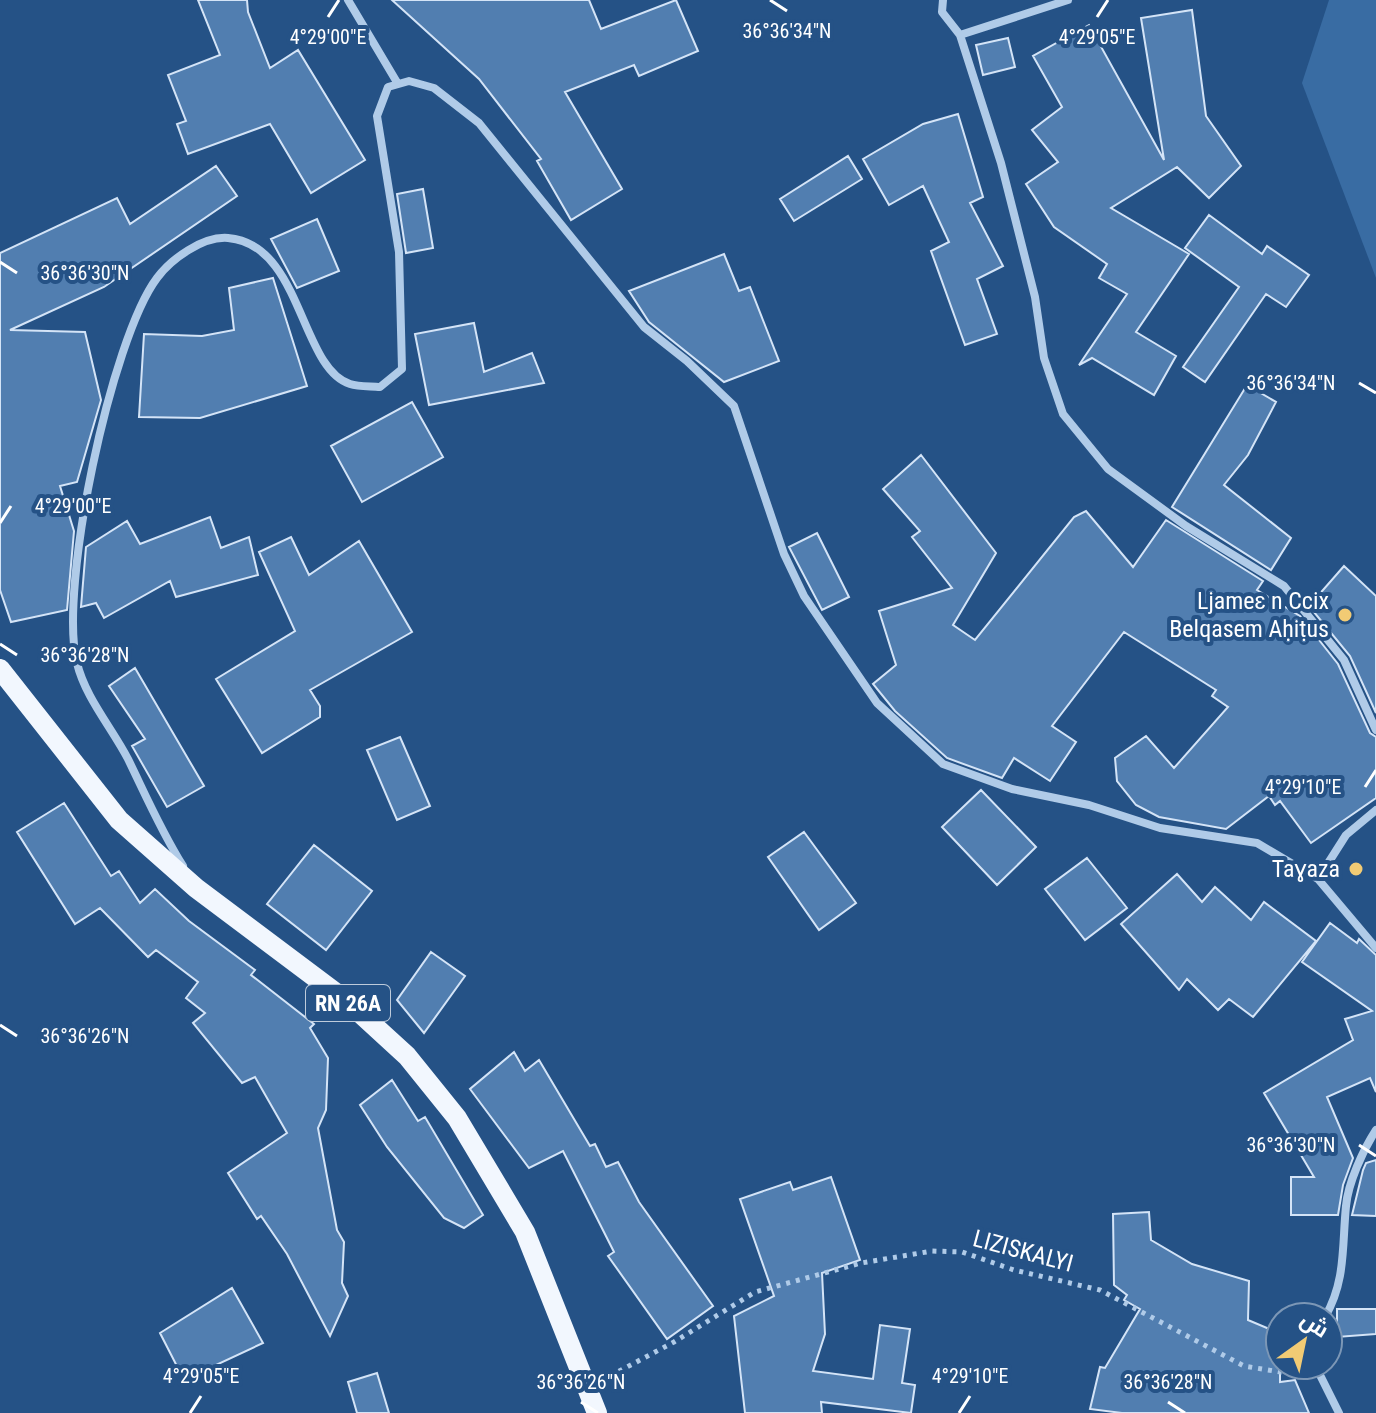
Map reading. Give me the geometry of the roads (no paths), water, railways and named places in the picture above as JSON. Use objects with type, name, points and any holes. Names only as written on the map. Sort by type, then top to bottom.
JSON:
[{"type":"main road","name":"RN 26A","points":[[0,669],[119,820],[196,888],[348,1002],[407,1056],[457,1118],[525,1232],[597,1413]]},
{"type":"street","points":[[348,0],[398,84]]},
{"type":"street","points":[[943,0],[942,12],[960,35],[1001,163],[1035,297],[1044,358],[1063,414],[1108,469],[1186,526],[1284,586],[1344,660],[1376,730]]},
{"type":"street","points":[[960,35],[1068,0]]},
{"type":"street","points":[[196,888],[153,818],[128,759],[77,665],[72,619],[74,580],[111,389],[133,321],[157,278],[188,250],[226,238],[257,245],[281,275],[326,363],[348,384],[380,387],[402,369],[399,252],[377,116],[388,87],[409,81],[434,88],[479,123],[644,327],[687,361],[734,406],[784,554],[804,596],[877,703],[943,764],[1012,789],[1089,805],[1160,828],[1257,843],[1318,879],[1376,948]]},
{"type":"street","points":[[1318,879],[1346,835],[1376,810]]},
{"type":"street","points":[[1334,1301],[1346,1247],[1346,1205],[1351,1186],[1376,1130]]},
{"type":"street","points":[[1322,1381],[1339,1413]]},
{"type":"place","name":"Ljameɛ n Ccix Belqasem Aḥiṭus","points":[[1345,615]]},
{"type":"place","name":"Taɣaza","points":[[1356,869]]}]
